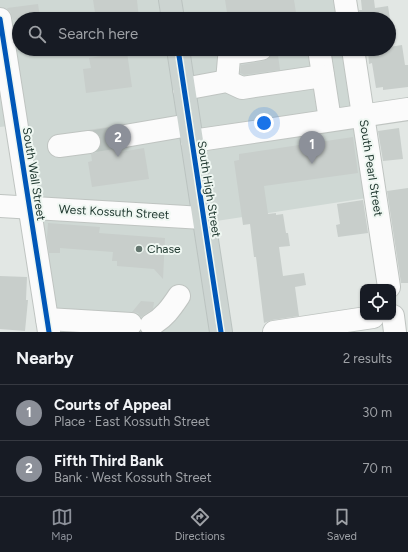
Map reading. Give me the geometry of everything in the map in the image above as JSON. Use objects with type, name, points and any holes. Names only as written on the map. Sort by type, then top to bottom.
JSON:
[{"type":"main road","points":[[170,0],[172,12]]},
{"type":"main road","name":"South High Street","points":[[179,56],[221,332]]},
{"type":"street","points":[[345,0],[347,12]]},
{"type":"street","name":"South Wall Street","points":[[0,20],[7,111],[29,208],[48,325]]},
{"type":"street","points":[[227,81],[229,58],[231,56]]},
{"type":"street","points":[[320,56],[330,120]]},
{"type":"street","name":"South Pearl Street","points":[[354,56],[389,284]]},
{"type":"street","points":[[184,89],[227,81],[242,88],[323,76]]},
{"type":"street","points":[[119,137],[191,133],[330,120],[408,109]]},
{"type":"street","points":[[59,146],[89,142]]},
{"type":"street","name":"West Kossuth Street","points":[[0,206],[203,218]]},
{"type":"street","points":[[48,325],[141,325],[162,319],[179,296]]},
{"type":"street","points":[[396,314],[408,312]]},
{"type":"street","points":[[274,332],[360,319]]},
{"type":"street","points":[[394,320],[395,332]]},
{"type":"shaded area","points":[[0,0],[343,0],[345,12],[12,12],[12,56],[352,56],[373,197],[203,223],[217,332],[47,332],[16,125],[0,127]]},
{"type":"building","points":[[93,0],[137,0],[138,12],[95,12]]},
{"type":"building","points":[[225,0],[294,0],[296,12],[227,12]]},
{"type":"building","points":[[361,0],[374,0],[375,8],[388,6],[389,12],[359,12],[359,10],[362,10]]},
{"type":"building","points":[[38,4],[39,12],[12,12],[12,17],[7,8]]},
{"type":"building","points":[[402,45],[405,65],[408,65],[408,87],[383,90],[383,87],[376,88],[372,63],[369,64],[368,56],[396,56],[396,46]]},
{"type":"building","points":[[102,56],[128,56],[132,87],[86,93],[83,69],[91,68],[89,58]]},
{"type":"building","points":[[270,56],[278,56],[280,70],[244,75],[240,73],[241,65],[268,59]]},
{"type":"building","points":[[114,126],[107,133],[109,145],[114,149],[120,149],[121,152],[144,148],[149,179],[92,187],[88,162],[92,161],[91,154],[97,152],[101,146],[101,141],[99,134],[88,130]]},
{"type":"building","points":[[399,128],[403,159],[383,161],[378,131]]},
{"type":"building","points":[[353,137],[358,173],[264,186],[268,214],[283,214],[286,233],[288,233],[290,246],[279,247],[283,276],[304,273],[306,285],[295,287],[299,316],[272,320],[264,323],[256,257],[254,257],[250,224],[243,225],[234,161],[239,160],[239,154]]},
{"type":"building","points":[[408,188],[408,283],[401,283],[387,191]]},
{"type":"building","points":[[363,200],[368,233],[338,237],[336,225],[340,224],[337,204]]},
{"type":"building","points":[[48,223],[100,227],[99,233],[165,238],[163,279],[154,269],[117,266],[117,261],[112,261],[113,252],[60,248],[60,253],[49,253],[47,237]]},
{"type":"building","points":[[0,276],[27,277],[26,300],[28,300],[25,331],[0,329]]},
{"type":"building","points":[[141,301],[154,302],[153,309],[141,317],[138,313],[132,312]]},
{"type":"tunnel","points":[[89,142],[119,137]]},
{"type":"cycle path","points":[[0,19],[49,332]]},
{"type":"cycle path","points":[[179,56],[221,332]]},
{"type":"place","name":"Fifth Third Bank","points":[[118,157]]},
{"type":"place","name":"Courts of Appeal","points":[[312,164]]},
{"type":"place","name":"Chase","points":[[139,249]]}]
